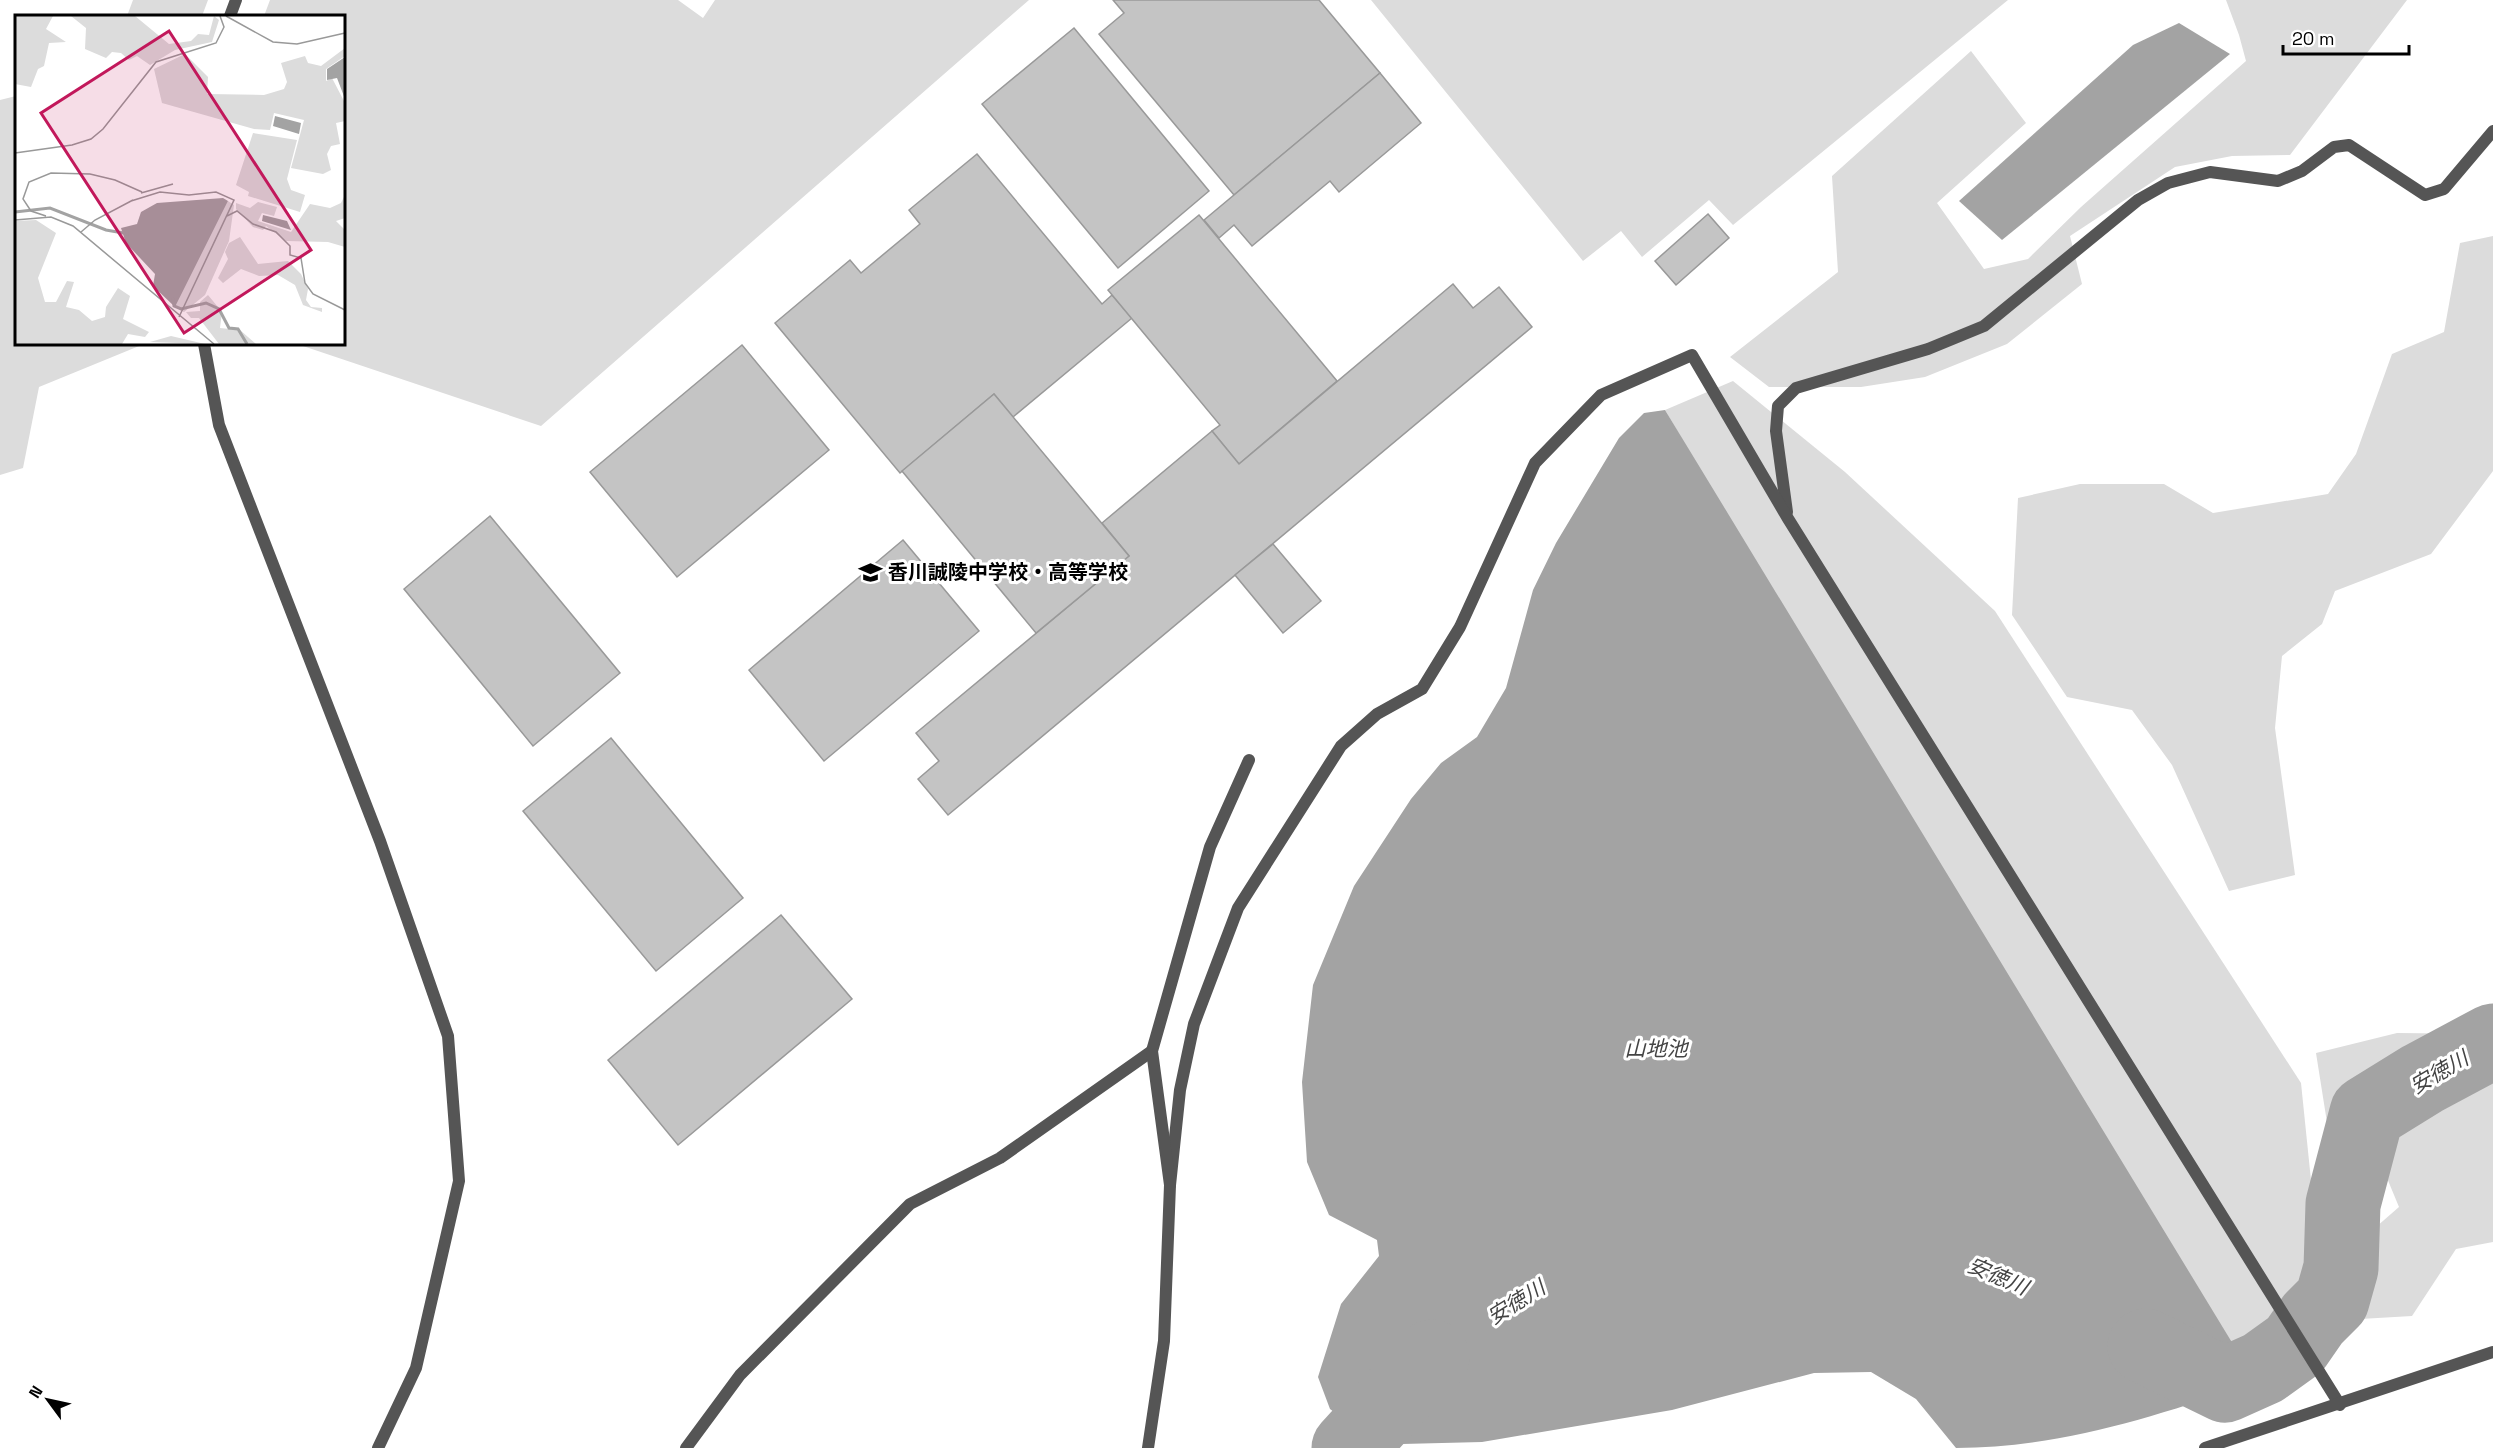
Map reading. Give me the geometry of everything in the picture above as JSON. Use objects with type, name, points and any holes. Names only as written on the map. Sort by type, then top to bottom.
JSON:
[{"type":"street","points":[[230,15],[236,0]]},
{"type":"street","points":[[1787,517],[1776,431],[1778,406],[1796,388],[1928,349],[1984,326],[2138,200],[2168,183],[2210,172],[2278,181],[2302,171],[2334,147],[2349,145],[2425,195],[2444,189],[2493,131]]},
{"type":"street","points":[[204,345],[219,424],[380,842],[448,1036],[459,1181],[416,1368],[378,1448]]},
{"type":"street","points":[[1148,1448],[1164,1341],[1170,1185],[1180,1090],[1194,1024],[1238,908],[1341,746],[1377,714],[1422,689],[1460,627],[1535,463],[1601,395],[1692,355],[1787,517],[2340,1405]]},
{"type":"street","points":[[1170,1185],[1152,1051],[1210,847],[1249,760]]},
{"type":"street","points":[[686,1448],[740,1375],[910,1203],[1000,1158],[1152,1051]]},
{"type":"street","points":[[2205,1448],[2340,1405],[2493,1352]]},
{"type":"shaded area","points":[[133,0],[208,0],[202,15],[127,15]]},
{"type":"shaded area","points":[[270,0],[678,0],[703,18],[715,0],[1029,0],[541,426],[300,345],[345,345],[345,15],[264,15]]},
{"type":"shaded area","points":[[1371,0],[2008,0],[1733,225],[1709,200],[1642,257],[1621,231],[1583,261]]},
{"type":"shaded area","points":[[2226,0],[2407,0],[2290,155],[2232,156],[2175,167],[2070,236],[2082,284],[2007,344],[1925,377],[1861,387],[1769,387],[1730,357],[1838,272],[1832,176],[1971,51],[2026,123],[1937,203],[1984,269],[2028,259],[2081,207],[2246,61]]},
{"type":"shaded area","points":[[15,96],[15,345],[142,345],[39,387],[23,468],[0,475],[0,100]]},
{"type":"shaded area","points":[[2493,236],[2493,471],[2431,554],[2335,591],[2322,624],[2282,656],[2275,728],[2295,875],[2229,891],[2172,765],[2132,710],[2067,697],[2012,615],[2018,498],[2080,484],[2164,484],[2213,513],[2328,494],[2356,454],[2392,354],[2444,332],[2460,243]]},
{"type":"shaded area","points":[[1733,381],[1845,472],[1995,611],[2301,1083],[2327,1336],[2240,1387],[1665,410]]},
{"type":"shaded area","points":[[2397,1033],[2493,1034],[2493,1242],[2456,1249],[2412,1316],[2343,1320],[2360,1241],[2399,1207],[2382,1166],[2332,1154],[2316,1053]]},
{"type":"water","points":[[2179,23],[2230,54],[2002,240],[1959,201],[2133,45]]},
{"type":"water","name":"山地池","points":[[1665,410],[2239,1354],[2240,1387],[2136,1420],[2065,1437],[1993,1447],[1956,1448],[1916,1399],[1871,1372],[1814,1373],[1672,1410],[1482,1442],[1402,1444],[1367,1437],[1330,1409],[1318,1377],[1341,1304],[1379,1256],[1377,1240],[1329,1215],[1307,1162],[1302,1082],[1313,985],[1354,886],[1411,799],[1441,763],[1477,737],[1506,688],[1533,590],[1556,543],[1619,438],[1644,413]]},
{"type":"building","points":[[1113,0],[1319,0],[1380,73],[1234,195],[1099,34],[1124,13]]},
{"type":"building","points":[[1074,28],[1209,191],[1118,268],[982,104]]},
{"type":"building","points":[[1380,73],[1421,123],[1339,192],[1330,181],[1252,246],[1234,225],[1219,238],[1204,220]]},
{"type":"building","points":[[977,154],[1102,304],[1112,295],[1132,318],[1013,417],[994,394],[900,473],[775,323],[850,260],[861,273],[920,224],[909,210]]},
{"type":"building","points":[[1708,214],[1729,238],[1676,285],[1655,261]]},
{"type":"building","points":[[1199,215],[1337,381],[1239,464],[1212,431],[1220,425],[1108,290]]},
{"type":"building","points":[[1453,284],[1473,308],[1499,287],[1532,327],[948,815],[918,779],[939,761],[916,733],[1129,556],[1102,523],[1212,431],[1239,464]]},
{"type":"building","points":[[742,345],[829,450],[677,577],[590,472]]},
{"type":"building","points":[[994,394],[1129,556],[1036,633],[902,471]]},
{"type":"building","points":[[490,516],[620,673],[533,746],[404,589]]},
{"type":"building","points":[[903,540],[979,631],[824,761],[749,670]]},
{"type":"building","points":[[1273,544],[1321,601],[1283,633],[1235,575]]},
{"type":"building","points":[[611,738],[743,898],[656,971],[523,811]]},
{"type":"building","points":[[781,915],[852,999],[678,1145],[608,1060]]},
{"type":"waterway","name":"安徳川","points":[[2145,1346],[2225,1385],[2263,1368],[2295,1345],[2313,1319],[2332,1300],[2341,1268],[2343,1204],[2367,1113],[2422,1079],[2493,1041]]},
{"type":"waterway","name":"安徳川","points":[[1349,1448],[1432,1357]]},
{"type":"place","name":"香川誠陵中学校・高等学校","points":[[870,572]]}]
